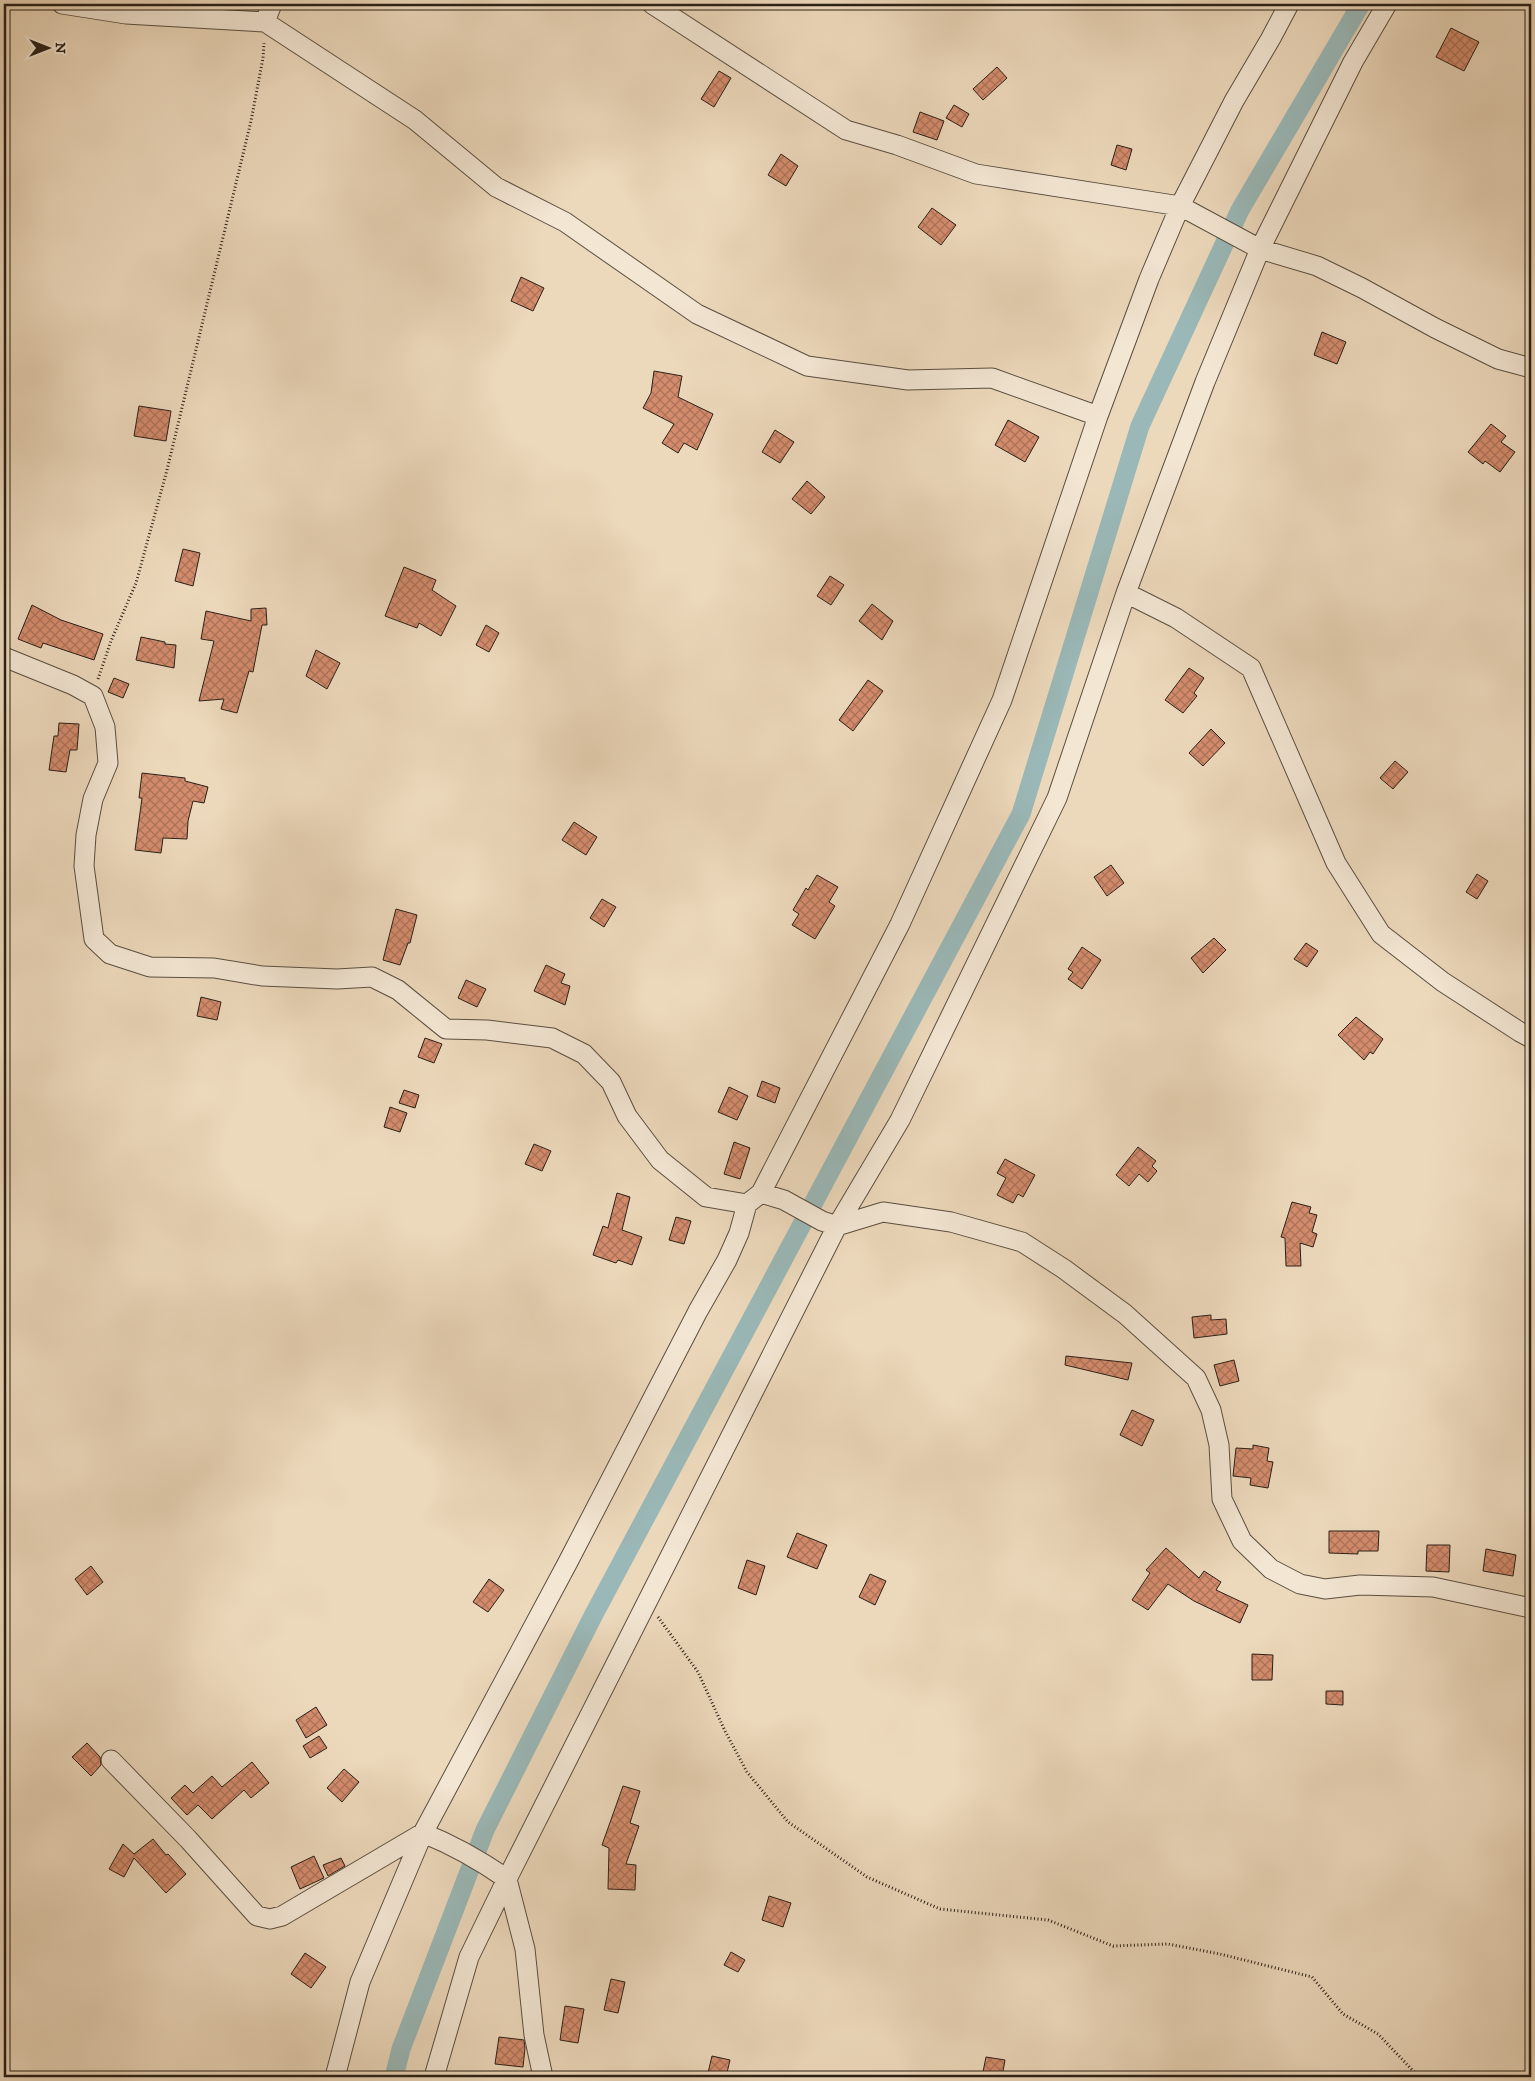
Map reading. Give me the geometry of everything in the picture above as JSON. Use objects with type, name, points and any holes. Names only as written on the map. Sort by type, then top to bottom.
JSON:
[{"type":"street","points":[[62,4],[126,14],[264,22],[415,120],[496,187],[565,222],[697,314],[807,366],[908,380],[992,378],[1098,416]]},
{"type":"street","points":[[264,22],[272,4]]},
{"type":"street","points":[[652,4],[846,130],[896,145],[976,174],[1180,206],[1260,249],[1318,266],[1498,359],[1531,368]]},
{"type":"street","points":[[335,2077],[360,1982],[431,1836],[572,1554],[698,1310],[727,1260],[754,1198],[900,924],[1002,700],[1098,416],[1149,279],[1180,206],[1234,101],[1272,38],[1289,4]]},
{"type":"street","points":[[434,2077],[469,1957],[646,1601],[837,1226],[900,1120],[1056,798],[1126,594],[1205,382],[1260,249],[1353,62],[1387,4]]},
{"type":"street","points":[[1126,594],[1176,618],[1251,668],[1336,863],[1381,934],[1444,982],[1531,1038]]},
{"type":"street","points":[[4,657],[73,685],[93,696],[105,727],[108,763],[94,799],[86,835],[84,866],[94,939],[110,954],[150,967],[214,968],[262,976],[337,979],[372,977],[398,990],[446,1029],[487,1030],[552,1038],[584,1054],[610,1082],[627,1116],[660,1160],[706,1197],[784,1200],[822,1221],[837,1226],[882,1212],[951,1222],[1022,1242],[1064,1268],[1125,1314],[1196,1378],[1212,1410],[1219,1445],[1222,1499],[1242,1541],[1271,1569],[1300,1584],[1325,1589],[1360,1585],[1433,1587],[1531,1608]]},
{"type":"street","points":[[111,1760],[188,1839],[257,1916],[270,1919],[282,1916],[431,1836]]},
{"type":"street","points":[[431,1836],[488,1866],[507,1879],[525,1949],[534,2036],[542,2077]]},
{"type":"path","points":[[93,696],[110,641],[136,583],[167,470],[251,121],[263,58],[264,22]]},
{"type":"path","points":[[646,1601],[698,1672],[725,1731],[747,1772],[788,1822],[867,1878],[940,1910],[1048,1920],[1113,1946],[1168,1944],[1220,1954],[1312,1977],[1344,2014],[1378,2034],[1419,2077]]},
{"type":"building","points":[[1451,28],[1479,42],[1464,71],[1436,57]]},
{"type":"building","points":[[997,67],[1007,78],[983,100],[973,89]]},
{"type":"building","points":[[719,71],[731,78],[714,107],[701,99]]},
{"type":"building","points":[[954,105],[969,114],[962,127],[946,118]]},
{"type":"building","points":[[920,112],[944,121],[937,140],[913,132]]},
{"type":"building","points":[[1117,145],[1132,149],[1126,170],[1111,165]]},
{"type":"building","points":[[781,154],[798,166],[786,186],[768,175]]},
{"type":"building","points":[[932,208],[956,225],[941,245],[918,227]]},
{"type":"building","points":[[521,277],[544,288],[533,311],[511,301]]},
{"type":"building","points":[[1322,332],[1346,342],[1337,364],[1314,355]]},
{"type":"building","points":[[654,371],[682,376],[678,397],[713,414],[697,450],[684,443],[678,453],[662,443],[674,424],[643,408],[651,393]]},
{"type":"building","points":[[139,406],[171,411],[166,441],[134,436]]},
{"type":"building","points":[[1008,420],[1039,437],[1025,462],[995,445]]},
{"type":"building","points":[[1491,424],[1506,436],[1501,442],[1515,452],[1500,472],[1485,461],[1483,464],[1468,452]]},
{"type":"building","points":[[775,430],[794,442],[780,463],[762,452]]},
{"type":"building","points":[[807,481],[825,497],[811,514],[792,499]]},
{"type":"building","points":[[183,549],[200,553],[193,586],[175,581]]},
{"type":"building","points":[[404,567],[436,580],[432,590],[456,606],[441,636],[419,623],[417,628],[385,616]]},
{"type":"building","points":[[830,576],[844,585],[831,605],[817,596]]},
{"type":"building","points":[[872,604],[893,621],[882,640],[859,621]]},
{"type":"building","points":[[32,605],[61,620],[103,634],[94,660],[43,643],[41,648],[18,639]]},
{"type":"building","points":[[266,608],[267,625],[262,625],[253,672],[249,671],[237,713],[221,709],[224,699],[199,701],[214,641],[201,639],[206,611],[251,621],[251,609]]},
{"type":"building","points":[[486,625],[499,633],[489,652],[476,645]]},
{"type":"building","points":[[141,637],[176,645],[174,668],[136,660]]},
{"type":"building","points":[[316,650],[340,663],[327,689],[306,676]]},
{"type":"building","points":[[1189,668],[1204,678],[1194,693],[1197,696],[1183,713],[1165,700]]},
{"type":"building","points":[[114,678],[129,684],[123,698],[108,692]]},
{"type":"building","points":[[868,680],[883,691],[853,731],[839,720]]},
{"type":"building","points":[[59,723],[79,724],[77,750],[70,750],[66,772],[49,770],[54,736],[58,736]]},
{"type":"building","points":[[1211,729],[1225,743],[1203,766],[1189,753]]},
{"type":"building","points":[[1395,761],[1408,772],[1393,789],[1380,778]]},
{"type":"building","points":[[142,773],[185,778],[185,781],[208,787],[204,803],[193,801],[188,821],[187,839],[163,838],[161,853],[135,850],[142,798],[139,798]]},
{"type":"building","points":[[574,822],[597,837],[586,855],[562,840]]},
{"type":"building","points":[[1111,865],[1124,883],[1107,896],[1094,877]]},
{"type":"building","points":[[1477,874],[1488,881],[1477,899],[1466,892]]},
{"type":"building","points":[[817,875],[838,887],[829,902],[835,906],[815,939],[792,925],[799,914],[793,910],[806,888],[808,890]]},
{"type":"building","points":[[602,899],[616,907],[604,927],[590,918]]},
{"type":"building","points":[[396,909],[417,915],[410,943],[408,943],[400,965],[383,960]]},
{"type":"building","points":[[1214,938],[1226,950],[1203,973],[1191,958]]},
{"type":"building","points":[[1306,943],[1318,951],[1307,967],[1294,959]]},
{"type":"building","points":[[1082,947],[1101,960],[1082,989],[1068,979],[1073,972],[1068,969]]},
{"type":"building","points":[[546,965],[565,974],[561,983],[570,986],[565,1005],[534,991]]},
{"type":"building","points":[[466,980],[486,989],[477,1007],[458,998]]},
{"type":"building","points":[[201,997],[221,1002],[217,1020],[197,1016]]},
{"type":"building","points":[[1356,1017],[1383,1039],[1373,1054],[1370,1052],[1364,1060],[1338,1035]]},
{"type":"building","points":[[425,1038],[442,1044],[434,1063],[418,1057]]},
{"type":"building","points":[[762,1081],[780,1088],[775,1103],[757,1096]]},
{"type":"building","points":[[729,1087],[748,1096],[737,1120],[718,1112]]},
{"type":"building","points":[[404,1090],[419,1095],[415,1108],[399,1103]]},
{"type":"building","points":[[390,1107],[407,1113],[400,1132],[384,1127]]},
{"type":"building","points":[[734,1142],[750,1148],[740,1179],[724,1174]]},
{"type":"building","points":[[534,1144],[551,1151],[542,1171],[525,1164]]},
{"type":"building","points":[[1138,1147],[1156,1161],[1152,1166],[1157,1171],[1148,1182],[1139,1174],[1129,1186],[1116,1175]]},
{"type":"building","points":[[1005,1159],[1035,1175],[1023,1197],[1018,1194],[1013,1203],[997,1195],[1006,1178],[997,1173]]},
{"type":"building","points":[[617,1193],[630,1197],[622,1230],[642,1237],[632,1265],[618,1260],[616,1263],[593,1255],[603,1226],[608,1228]]},
{"type":"building","points":[[1292,1202],[1311,1207],[1309,1213],[1317,1215],[1312,1232],[1317,1234],[1313,1247],[1300,1243],[1301,1266],[1286,1266],[1285,1238],[1281,1237]]},
{"type":"building","points":[[676,1217],[691,1221],[684,1244],[669,1240]]},
{"type":"building","points":[[1211,1315],[1211,1320],[1226,1319],[1227,1334],[1194,1338],[1192,1317]]},
{"type":"building","points":[[1066,1356],[1132,1363],[1128,1380],[1065,1365]]},
{"type":"building","points":[[1234,1360],[1239,1381],[1220,1386],[1214,1365]]},
{"type":"building","points":[[1132,1410],[1154,1420],[1142,1446],[1120,1435]]},
{"type":"building","points":[[1253,1445],[1269,1448],[1267,1461],[1273,1462],[1268,1488],[1250,1485],[1251,1478],[1233,1476],[1236,1448],[1253,1449]]},
{"type":"building","points":[[1329,1531],[1379,1531],[1378,1551],[1358,1551],[1358,1554],[1329,1553]]},
{"type":"building","points":[[797,1533],[827,1545],[817,1569],[787,1557]]},
{"type":"building","points":[[1427,1545],[1450,1545],[1449,1572],[1426,1571]]},
{"type":"building","points":[[1166,1548],[1199,1578],[1204,1571],[1221,1582],[1216,1590],[1248,1605],[1240,1623],[1194,1601],[1168,1584],[1148,1610],[1132,1600],[1150,1573],[1146,1570]]},
{"type":"building","points":[[1486,1549],[1516,1555],[1513,1576],[1483,1571]]},
{"type":"building","points":[[747,1560],[765,1566],[756,1595],[738,1588]]},
{"type":"building","points":[[91,1566],[103,1582],[87,1595],[75,1579]]},
{"type":"building","points":[[870,1574],[886,1581],[875,1605],[859,1597]]},
{"type":"building","points":[[489,1579],[504,1590],[488,1612],[473,1602]]},
{"type":"building","points":[[1252,1654],[1273,1655],[1272,1680],[1252,1680]]},
{"type":"building","points":[[1326,1691],[1343,1691],[1343,1705],[1326,1704]]},
{"type":"building","points":[[316,1707],[327,1725],[306,1738],[296,1720]]},
{"type":"building","points":[[319,1736],[327,1748],[310,1758],[303,1746]]},
{"type":"building","points":[[87,1743],[100,1757],[101,1765],[91,1776],[72,1757]]},
{"type":"building","points":[[252,1762],[269,1783],[251,1798],[244,1790],[212,1819],[198,1805],[187,1815],[171,1798],[185,1785],[193,1793],[212,1776],[222,1787]]},
{"type":"building","points":[[344,1769],[359,1782],[342,1802],[327,1788]]},
{"type":"building","points":[[623,1786],[640,1791],[630,1823],[639,1826],[626,1864],[636,1865],[635,1890],[608,1889],[609,1848],[602,1845]]},
{"type":"building","points":[[153,1839],[166,1855],[168,1854],[186,1874],[166,1893],[134,1858],[124,1877],[109,1869],[123,1844],[134,1854]]},
{"type":"building","points":[[314,1856],[324,1878],[300,1889],[291,1867]]},
{"type":"building","points":[[341,1858],[345,1866],[328,1876],[323,1865]]},
{"type":"building","points":[[769,1896],[791,1903],[783,1927],[762,1920]]},
{"type":"building","points":[[731,1952],[745,1960],[738,1972],[724,1965]]},
{"type":"building","points":[[305,1953],[326,1967],[311,1988],[291,1974]]},
{"type":"building","points":[[611,1979],[625,1982],[618,2013],[604,2010]]},
{"type":"building","points":[[565,2006],[584,2009],[578,2043],[560,2040]]},
{"type":"building","points":[[499,2037],[524,2040],[523,2067],[495,2064]]},
{"type":"building","points":[[712,2056],[730,2060],[726,2077],[707,2077]]},
{"type":"building","points":[[986,2057],[1005,2060],[1002,2077],[982,2077]]},
{"type":"waterway","points":[[394,2077],[401,2049],[485,1830],[593,1616],[1021,814],[1140,426],[1240,210],[1361,4]]}]
